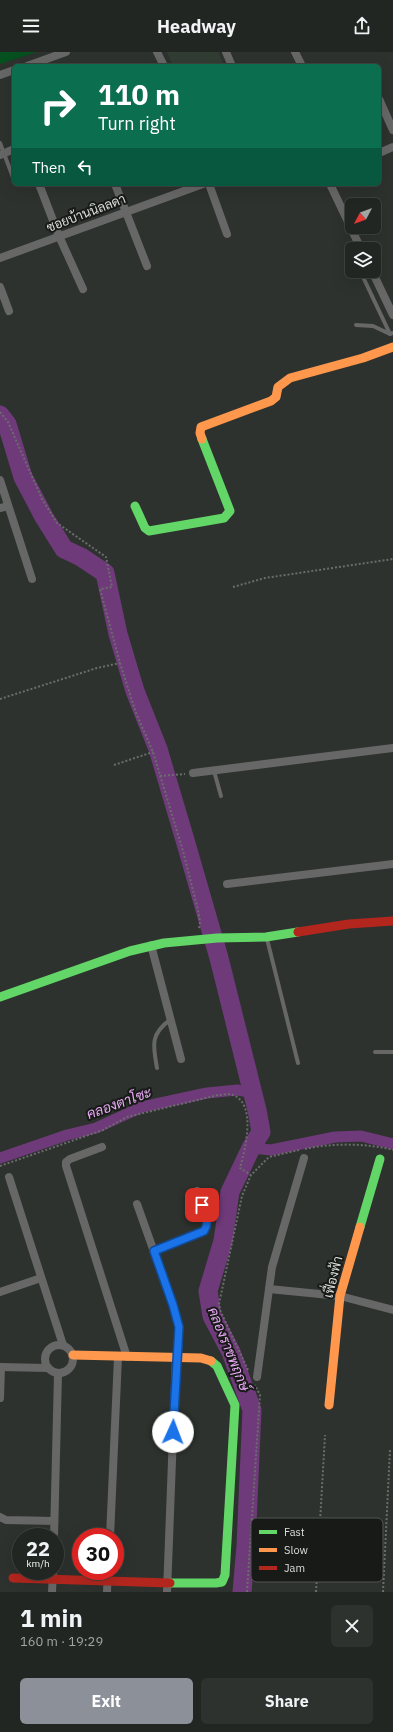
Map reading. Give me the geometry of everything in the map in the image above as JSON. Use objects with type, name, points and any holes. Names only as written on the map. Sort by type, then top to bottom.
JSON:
[{"type":"street","points":[[32,64],[66,52]]},
{"type":"street","points":[[158,52],[163,64]]},
{"type":"street","points":[[226,52],[231,64]]},
{"type":"street","points":[[295,52],[301,64]]},
{"type":"street","points":[[0,75],[12,71]]},
{"type":"street","points":[[381,103],[393,130]]},
{"type":"street","points":[[381,151],[393,147]]},
{"type":"street","points":[[2,154],[12,151]]},
{"type":"street","points":[[40,186],[59,236],[83,289]]},
{"type":"street","points":[[116,186],[147,266]]},
{"type":"street","name":"ซอยบ้านนิลลดา","points":[[0,258],[197,186]]},
{"type":"street","points":[[210,186],[227,234]]},
{"type":"street","points":[[331,186],[358,242]]},
{"type":"street","points":[[375,278],[393,315]]},
{"type":"street","points":[[0,287],[9,311]]},
{"type":"street","points":[[135,506],[145,528],[149,531],[224,518],[230,511],[200,433],[201,427],[271,401],[276,397],[280,385],[290,378],[363,358],[393,347]]},
{"type":"street","points":[[0,480],[4,507],[32,579]]},
{"type":"street","points":[[193,773],[393,748]]},
{"type":"street","points":[[227,884],[393,864]]},
{"type":"street","points":[[0,997],[151,945],[217,938],[266,937],[350,924],[393,921]]},
{"type":"street","points":[[151,945],[181,1059]]},
{"type":"street","points":[[102,1147],[70,1159],[66,1162],[66,1166],[123,1357],[111,1528]]},
{"type":"street","points":[[253,1377],[272,1267],[304,1158]]},
{"type":"street","name":"เฟื่องฟ้า","points":[[329,1405],[340,1296],[380,1158]]},
{"type":"street","points":[[0,1398],[1,1367],[48,1368],[58,1373],[66,1372],[70,1369],[74,1360],[71,1351],[63,1345],[9,1177]]},
{"type":"street","points":[[154,1251],[204,1231],[208,1225],[208,1218],[197,1191]]},
{"type":"street","points":[[137,1204],[173,1305],[179,1327],[179,1344],[176,1356],[168,1588]]},
{"type":"street","points":[[0,1292],[41,1278]]},
{"type":"street","points":[[269,1289],[340,1296],[393,1310]]},
{"type":"street","points":[[48,1368],[45,1358],[49,1349],[58,1345],[63,1345]]},
{"type":"street","points":[[64,1576],[168,1588],[222,1582],[225,1575],[235,1405],[217,1366],[208,1359],[176,1356],[123,1357],[73,1355]]},
{"type":"street","points":[[54,1528],[58,1373]]},
{"type":"street","points":[[0,1517],[6,1520],[54,1521]]},
{"type":"street","points":[[52,1580],[52,1592]]},
{"type":"street","points":[[107,1592],[108,1582]]},
{"type":"lane","points":[[0,143],[2,154],[12,176]]},
{"type":"lane","points":[[364,278],[391,333]]},
{"type":"lane","points":[[356,325],[372,326],[391,333]]},
{"type":"lane","points":[[214,771],[220,796]]},
{"type":"lane","points":[[266,937],[298,1063]]},
{"type":"lane","points":[[157,1068],[154,1038],[158,1030],[170,1020]]},
{"type":"lane","points":[[376,1052],[393,1052]]},
{"type":"path","points":[[0,412],[8,422],[39,492],[57,523],[106,557],[112,587],[100,589],[120,663],[136,713],[153,752],[183,852],[200,923]]},
{"type":"path","points":[[233,587],[265,578],[393,559]]},
{"type":"path","points":[[0,699],[97,668],[120,663]]},
{"type":"path","points":[[114,765],[153,752]]},
{"type":"path","points":[[160,776],[193,773]]},
{"type":"path","points":[[0,1166],[103,1130],[127,1117],[210,1097],[232,1094],[239,1099],[244,1107],[248,1130],[241,1169],[250,1175]]},
{"type":"path","points":[[252,1518],[260,1395],[253,1377],[220,1310],[219,1304],[242,1196],[250,1175],[269,1157],[324,1145],[383,1147],[393,1150]]},
{"type":"path","points":[[320,1518],[325,1435]]},
{"type":"path","points":[[384,1592],[390,1450]]},
{"type":"path","points":[[247,1592],[251,1531]]},
{"type":"path","points":[[316,1592],[317,1582]]},
{"type":"shaded area","points":[[167,52],[218,52],[223,64],[172,64]]},
{"type":"green space","points":[[0,52],[37,52],[0,64]]},
{"type":"waterway","name":"คลองราชพฤกษ์","points":[[0,415],[7,424],[23,477],[44,517],[64,549],[81,557],[105,573],[118,634],[135,691],[158,749],[219,958],[257,1110],[261,1132],[251,1148],[230,1192],[223,1241],[208,1291],[212,1316],[231,1352],[252,1410],[246,1546],[242,1592]]},
{"type":"waterway","name":"คลองตาโซะ","points":[[0,1158],[67,1135],[96,1128],[142,1107],[207,1093],[237,1090],[251,1092]]},
{"type":"waterway","points":[[251,1148],[271,1150],[335,1137],[361,1136],[393,1144]]},
{"type":"traffic: fast","points":[[135,506],[145,528],[149,531],[224,518],[230,511],[202,439]]},
{"type":"traffic: fast","points":[[0,997],[130,951],[164,943],[217,938],[266,937],[298,932]]},
{"type":"traffic: fast","points":[[360,1227],[380,1159]]},
{"type":"traffic: fast","points":[[170,1583],[216,1583],[222,1582],[225,1575],[235,1405],[217,1366],[211,1361]]},
{"type":"traffic: slow","points":[[202,439],[200,433],[201,427],[271,401],[276,397],[278,387],[290,378],[363,358],[393,347]]},
{"type":"traffic: slow","points":[[329,1405],[340,1296],[360,1227]]},
{"type":"traffic: slow","points":[[73,1355],[201,1358],[211,1361]]},
{"type":"traffic: jam","points":[[298,932],[349,924],[393,921]]},
{"type":"traffic: jam","points":[[64,1580],[170,1583]]},
{"type":"route","points":[[173,1432],[176,1356],[179,1344],[179,1327],[154,1251],[204,1231],[208,1225],[208,1218],[202,1205]]}]
